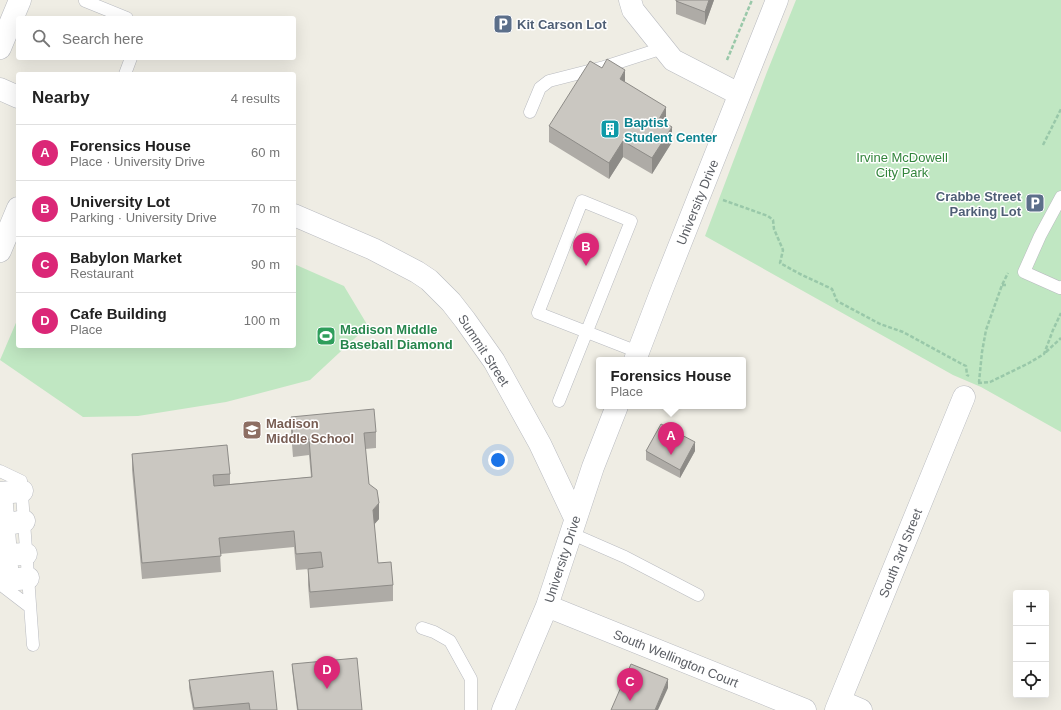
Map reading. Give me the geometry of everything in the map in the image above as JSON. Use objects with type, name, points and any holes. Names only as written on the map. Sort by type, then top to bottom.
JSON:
[{"type":"street","points":[[0,48],[20,0]]},
{"type":"street","points":[[630,0],[632,10],[673,60],[739,94]]},
{"type":"street","name":"University Drive","points":[[637,356],[777,0]]},
{"type":"street","points":[[0,89],[16,96]]},
{"type":"street","points":[[0,252],[16,213]]},
{"type":"street","name":"Summit Street","points":[[296,216],[374,249],[417,272],[429,280],[451,302],[494,361],[540,444],[573,526]]},
{"type":"street","name":"South 3rd Street","points":[[838,705],[971,390]]},
{"type":"street","name":"University Drive","points":[[503,710],[547,606],[593,467],[616,409]]},
{"type":"street","name":"South Wellington Court","points":[[547,606],[805,710]]},
{"type":"street","points":[[838,705],[861,710]]},
{"type":"lane","points":[[85,1],[122,16]]},
{"type":"lane","points":[[530,112],[540,88],[549,81],[604,67],[663,48]]},
{"type":"lane","points":[[126,72],[130,60]]},
{"type":"lane","points":[[1061,197],[1040,236],[1024,272],[1060,288],[1061,287]]},
{"type":"lane","points":[[560,401],[587,332],[631,221],[582,201],[538,313],[587,332],[637,356]]},
{"type":"lane","points":[[0,471],[21,481],[15,537],[30,607],[33,645]]},
{"type":"lane","points":[[573,526],[625,557],[698,595]]},
{"type":"lane","points":[[15,537],[30,607]]},
{"type":"lane","points":[[422,628],[434,632],[450,642],[471,678],[471,710]]},
{"type":"path","points":[[727,60],[752,0]]},
{"type":"path","points":[[1043,146],[1061,109]]},
{"type":"path","points":[[723,200],[768,216],[773,220],[774,229],[782,250],[780,262],[800,274],[832,289],[837,301],[880,324],[902,332],[966,366],[971,390]]},
{"type":"path","points":[[971,390],[982,352],[986,330],[1002,285],[1010,268]]},
{"type":"path","points":[[1002,285],[1008,286]]},
{"type":"path","points":[[1044,354],[1061,313]]},
{"type":"path","points":[[971,390],[1029,363],[1044,354],[1061,338]]},
{"type":"green space","name":"Irvine McDowell City Park","points":[[796,0],[1061,0],[1061,432],[981,387],[953,375],[705,236]]},
{"type":"green space","name":"Madison Middle Baseball Diamond","points":[[296,265],[344,286],[368,326],[310,380],[226,402],[138,416],[83,417],[0,360],[16,323],[16,348],[296,348]]},
{"type":"building","points":[[676,0],[709,0],[705,12]]},
{"type":"building","name":"Baptist Student Center","points":[[607,59],[625,70],[620,79],[666,107],[659,119],[672,127],[652,158],[623,141],[609,163],[549,126],[590,61],[602,68]]},
{"type":"building","points":[[374,409],[376,432],[364,433],[369,484],[377,490],[379,503],[373,510],[378,563],[391,562],[393,585],[310,592],[308,569],[323,567],[321,552],[296,554],[294,531],[219,538],[221,556],[142,563],[132,454],[227,445],[230,474],[213,475],[214,486],[312,477],[309,439],[293,441],[291,417]]},
{"type":"building","points":[[661,424],[695,442],[680,470],[646,451]]},
{"type":"building","points":[[357,658],[362,710],[298,710],[292,664]]},
{"type":"building","points":[[631,664],[668,679],[655,710],[611,710]]},
{"type":"building","points":[[273,671],[277,710],[250,710],[249,703],[194,708],[189,680]]},
{"type":"place","name":"Kit Carson Lot","points":[[503,24]]},
{"type":"place","name":"Baptist Student Center","points":[[610,129]]},
{"type":"place","name":"Crabbe Street Parking Lot","points":[[1035,203]]},
{"type":"place","name":"University Lot","points":[[586,266]]},
{"type":"place","name":"Madison Middle Baseball Diamond","points":[[326,336]]},
{"type":"place","name":"Madison Middle School","points":[[252,430]]},
{"type":"place","name":"Forensics House","points":[[671,455]]},
{"type":"place","name":"Cafe Building","points":[[327,689]]},
{"type":"place","name":"Babylon Market","points":[[630,701]]}]
